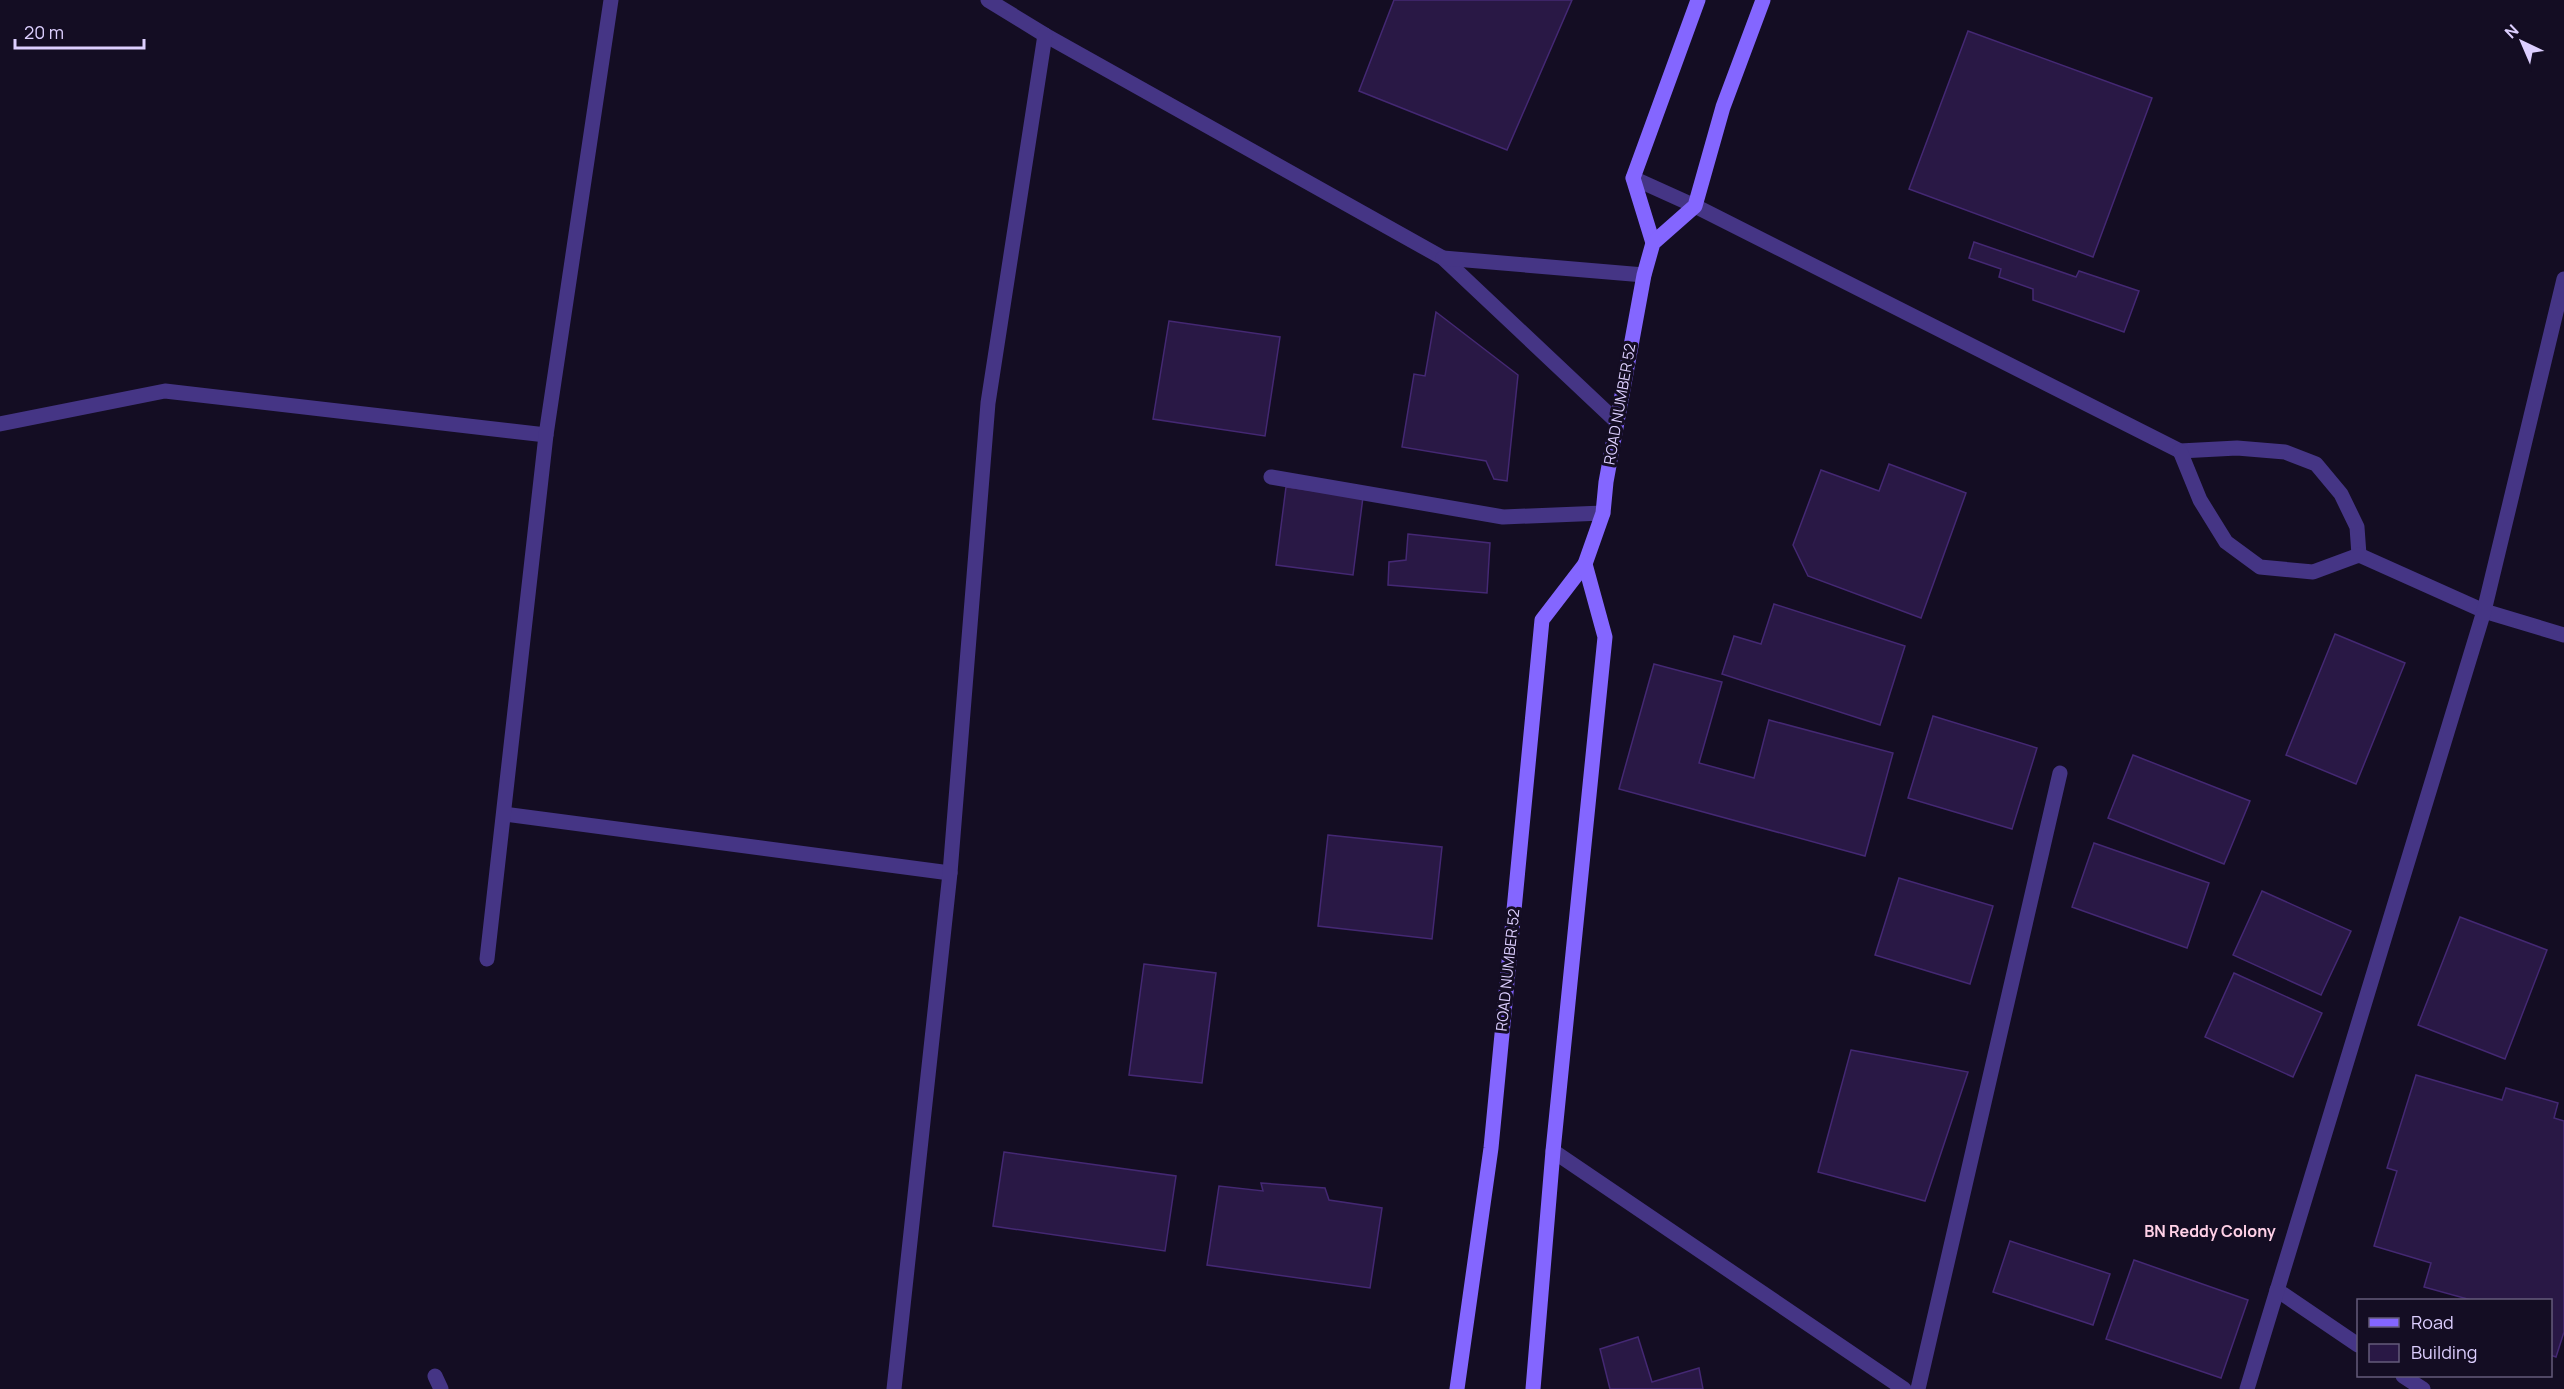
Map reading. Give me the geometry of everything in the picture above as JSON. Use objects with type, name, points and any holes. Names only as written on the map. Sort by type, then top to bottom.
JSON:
[{"type":"main road","points":[[1698,0],[1633,178],[1653,243],[1695,206],[1723,107],[1763,0]]},
{"type":"main road","name":"ROAD NUMBER 52","points":[[1457,1389],[1491,1148],[1542,620],[1586,564],[1603,513],[1644,275],[1653,243]]},
{"type":"main road","points":[[1533,1389],[1552,1151],[1605,637],[1586,564]]},
{"type":"street","points":[[487,959],[546,435],[611,0]]},
{"type":"street","points":[[988,0],[1045,35],[1443,258],[1617,422]]},
{"type":"street","points":[[894,1389],[950,873],[988,403],[1045,35]]},
{"type":"street","points":[[1633,178],[1695,206],[2180,452],[2237,448],[2275,451],[2285,452],[2316,464],[2341,494],[2357,527],[2359,555]]},
{"type":"street","points":[[1443,258],[1644,275]]},
{"type":"street","points":[[2247,1389],[2484,611],[2559,322],[2564,279]]},
{"type":"street","points":[[0,424],[165,391],[546,435]]},
{"type":"street","points":[[2180,452],[2200,500],[2226,542],[2260,567],[2313,572],[2359,555],[2484,611],[2564,635]]},
{"type":"street","points":[[1271,477],[1503,517],[1603,513]]},
{"type":"street","points":[[1918,1389],[2060,773]]},
{"type":"street","points":[[504,814],[950,873]]},
{"type":"street","points":[[1552,1151],[1904,1389]]},
{"type":"street","points":[[2277,1290],[2357,1344]]},
{"type":"street","points":[[2405,1377],[2423,1389]]},
{"type":"building","points":[[1394,0],[1572,0],[1507,150],[1359,91]]},
{"type":"building","points":[[1968,31],[2152,98],[2093,257],[1909,189]]},
{"type":"building","points":[[1974,242],[2076,277],[2079,271],[2139,291],[2124,332],[2033,300],[2033,289],[1999,277],[2001,269],[1969,258]]},
{"type":"building","points":[[1436,312],[1518,375],[1507,481],[1494,479],[1486,461],[1402,447],[1414,374],[1425,376]]},
{"type":"building","points":[[1169,321],[1280,337],[1265,436],[1153,419]]},
{"type":"building","points":[[1889,464],[1966,493],[1921,618],[1808,576],[1793,545],[1821,470],[1879,491]]},
{"type":"building","points":[[1286,487],[1363,497],[1353,575],[1276,565]]},
{"type":"building","points":[[1408,534],[1490,543],[1487,593],[1388,585],[1389,562],[1406,560]]},
{"type":"building","points":[[1774,604],[1905,646],[1880,725],[1722,674],[1734,636],[1761,644]]},
{"type":"building","points":[[2335,634],[2405,663],[2356,784],[2286,755]]},
{"type":"building","points":[[1654,664],[1722,682],[1699,763],[1754,778],[1769,720],[1893,753],[1865,856],[1619,789]]},
{"type":"building","points":[[1933,716],[2037,748],[2012,829],[1908,798]]},
{"type":"building","points":[[2133,755],[2250,801],[2224,864],[2108,818]]},
{"type":"building","points":[[1328,835],[1442,847],[1432,939],[1318,926]]},
{"type":"building","points":[[2094,843],[2209,883],[2187,948],[2072,907]]},
{"type":"building","points":[[1899,878],[1993,906],[1970,984],[1875,955]]},
{"type":"building","points":[[2262,891],[2351,931],[2321,995],[2233,955]]},
{"type":"building","points":[[2460,917],[2547,950],[2505,1059],[2418,1025]]},
{"type":"building","points":[[1144,964],[1216,973],[1202,1083],[1129,1075]]},
{"type":"building","points":[[2234,973],[2322,1013],[2293,1077],[2205,1037]]},
{"type":"building","points":[[1851,1050],[1968,1072],[1925,1201],[1818,1172]]},
{"type":"building","points":[[2416,1075],[2502,1100],[2506,1088],[2558,1103],[2554,1118],[2564,1121],[2564,1332],[2556,1357],[2552,1356],[2552,1299],[2467,1299],[2424,1287],[2431,1263],[2374,1246],[2397,1171],[2387,1168]]},
{"type":"building","points":[[1004,1152],[1176,1176],[1165,1251],[993,1226]]},
{"type":"building","points":[[1261,1183],[1325,1188],[1329,1200],[1382,1208],[1370,1288],[1207,1265],[1219,1186],[1263,1191]]},
{"type":"building","points":[[2010,1241],[2110,1274],[2093,1325],[1993,1292]]},
{"type":"building","points":[[2134,1260],[2248,1300],[2221,1378],[2106,1339]]},
{"type":"building","points":[[1638,1337],[1652,1382],[1699,1368],[1703,1389],[1610,1389],[1600,1349]]},
{"type":"district","name":"BN Reddy Colony","points":[[2210,1231]]}]
